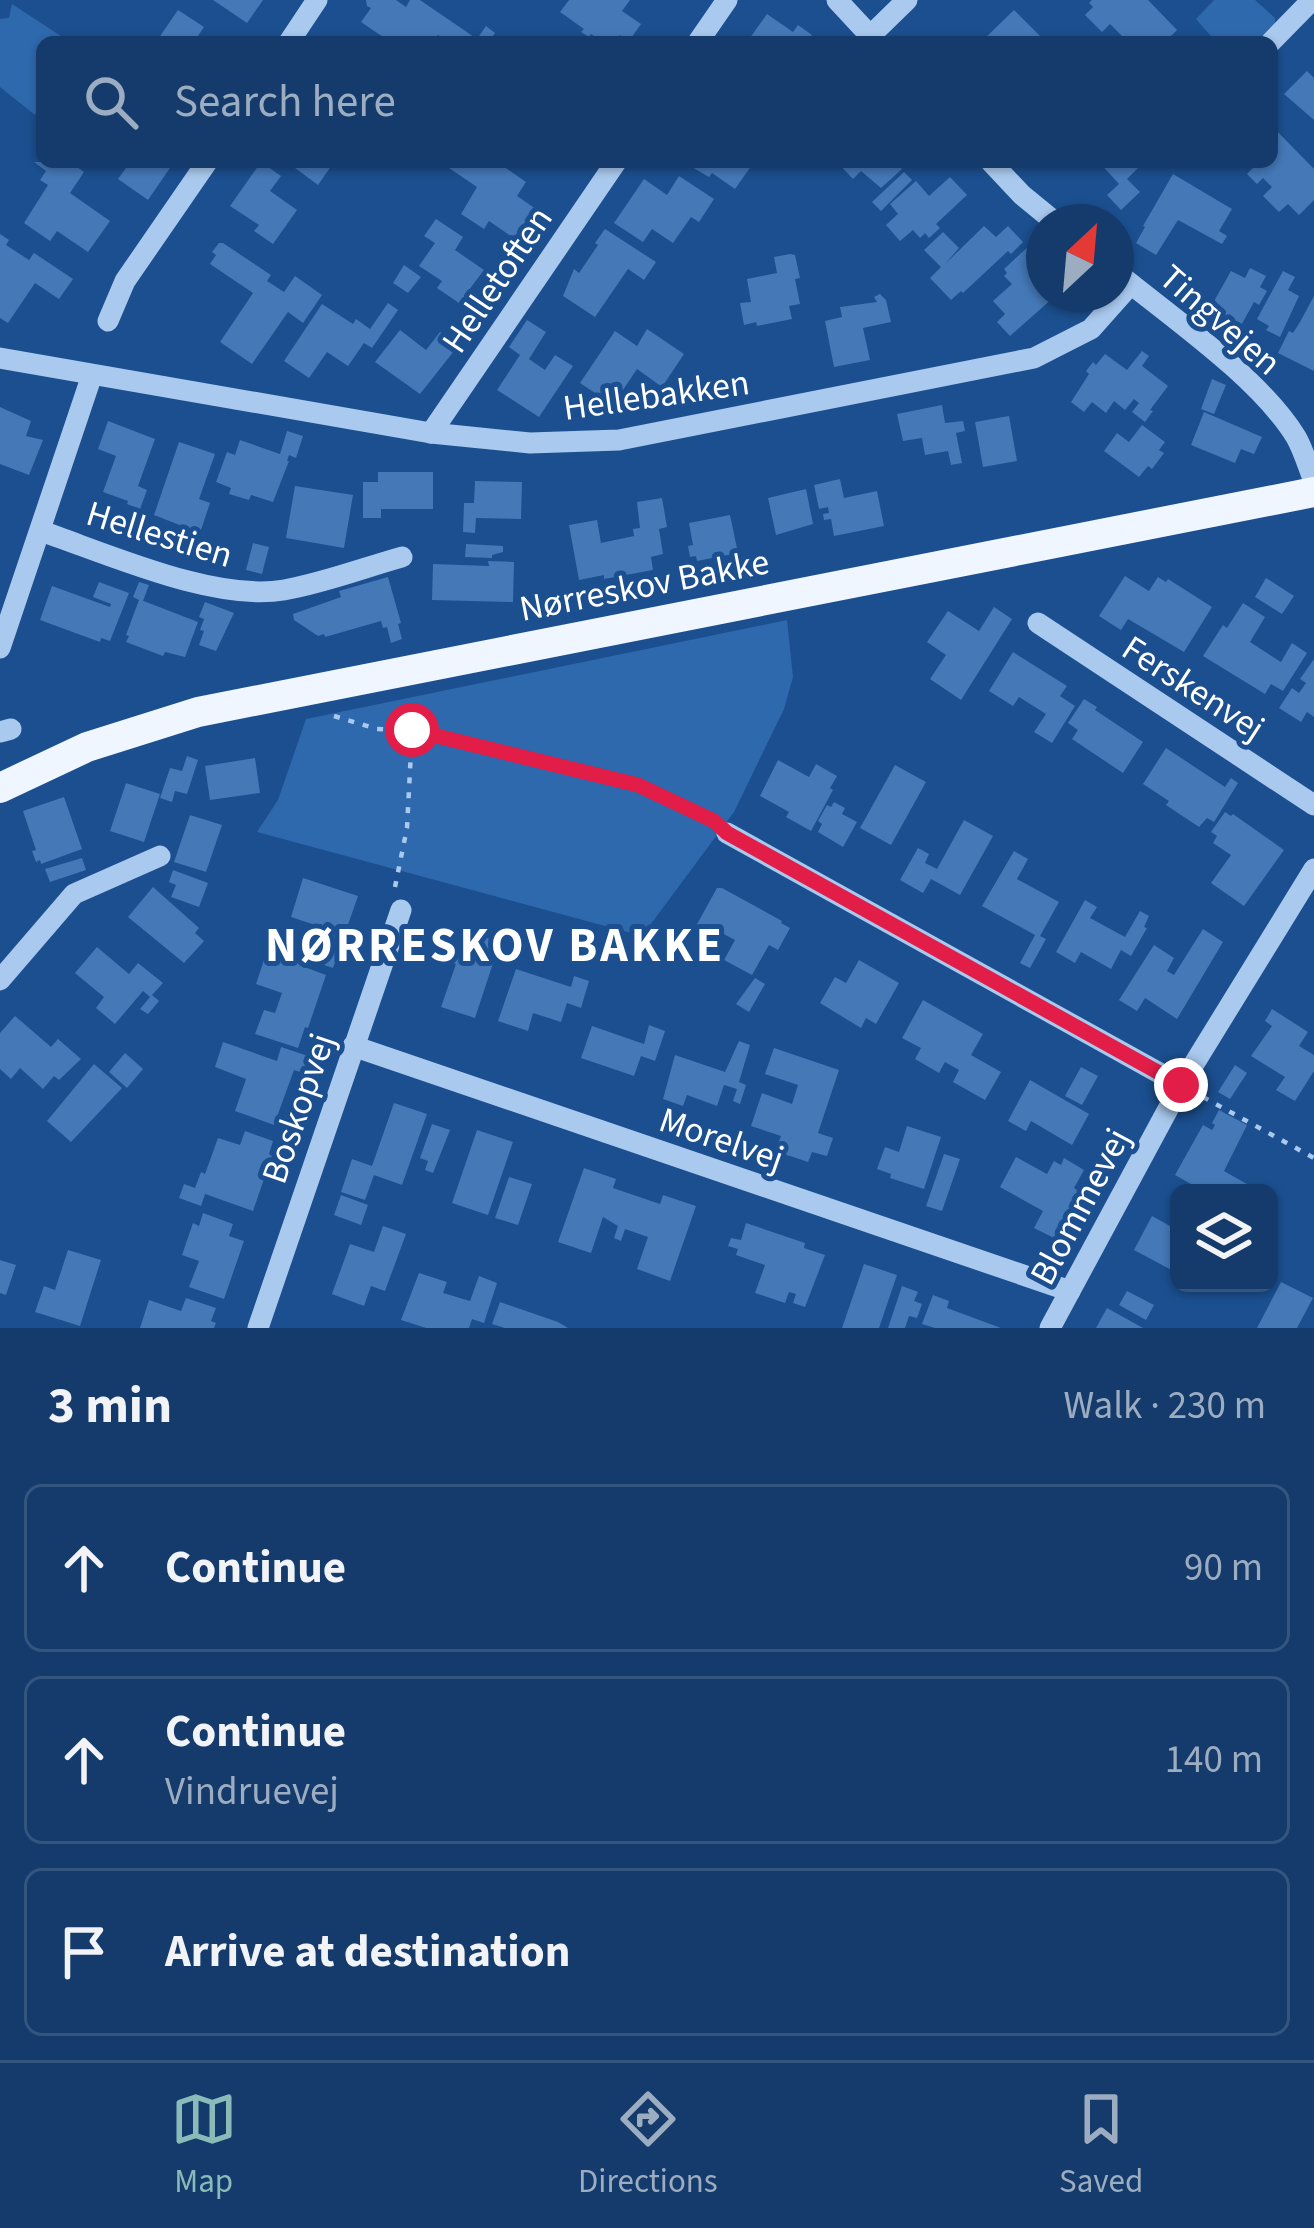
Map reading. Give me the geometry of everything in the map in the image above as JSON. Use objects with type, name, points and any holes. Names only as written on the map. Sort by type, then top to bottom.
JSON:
[{"type":"main road","name":"Nørreskov Bakke","points":[[0,788],[87,747],[198,712],[1314,492]]},
{"type":"street","points":[[293,36],[317,0]]},
{"type":"street","points":[[702,36],[727,0]]},
{"type":"street","points":[[837,0],[870,36]]},
{"type":"street","points":[[876,36],[907,0]]},
{"type":"street","points":[[1277,36],[1312,0]]},
{"type":"street","points":[[108,321],[125,281],[203,168]]},
{"type":"street","name":"Helletoften","points":[[431,433],[612,168]]},
{"type":"street","points":[[997,168],[1033,204]]},
{"type":"street","name":"Tingvejen","points":[[1134,287],[1246,379],[1297,439],[1314,481]]},
{"type":"street","name":"Hellebakken","points":[[92,375],[431,433],[530,443],[619,440],[1034,358],[1091,329],[1102,312]]},
{"type":"street","points":[[0,358],[92,375]]},
{"type":"street","name":"Hellestien","points":[[0,648],[92,375]]},
{"type":"street","name":"Hellestien","points":[[41,531],[203,586],[246,592],[283,590],[402,557]]},
{"type":"street","name":"Ferskenvej","points":[[1038,623],[1314,805]]},
{"type":"street","points":[[727,833],[1181,1085]]},
{"type":"street","points":[[0,980],[74,894],[160,856]]},
{"type":"street","name":"Blommevej","points":[[1050,1328],[1181,1085],[1314,869]]},
{"type":"street","name":"Boskopvej","points":[[264,1326],[401,910]]},
{"type":"street","name":"Morelvej","points":[[353,1046],[1070,1292]]},
{"type":"path","points":[[366,726],[412,730],[638,785],[714,821],[727,833]]},
{"type":"path","points":[[401,910],[395,886],[407,828],[412,730]]},
{"type":"path","points":[[1181,1085],[1314,1158]]},
{"type":"shaded area","points":[[1214,0],[1255,0],[1275,23],[1262,36],[1211,36],[1196,19]]},
{"type":"shaded area","points":[[12,4],[61,36],[36,36],[35,115],[0,87],[0,19],[9,18]]},
{"type":"shaded area","points":[[787,620],[793,677],[784,709],[734,812],[642,936],[257,832],[278,800],[306,719]]},
{"type":"building","points":[[213,0],[263,0],[247,23]]},
{"type":"building","points":[[366,0],[396,0],[406,7],[410,0],[420,0],[473,36],[382,36],[361,22],[371,8]]},
{"type":"building","points":[[569,0],[630,0],[622,11],[641,24],[633,36],[587,36],[560,12]]},
{"type":"building","points":[[1148,0],[1177,30],[1171,36],[1122,36],[1110,24],[1102,32],[1085,15],[1093,7],[1089,3]]},
{"type":"building","points":[[178,10],[204,27],[198,36],[160,36]]},
{"type":"building","points":[[1014,10],[1040,36],[987,36]]},
{"type":"building","points":[[767,14],[793,32],[798,25],[812,35],[811,36],[751,36]]},
{"type":"building","points":[[486,26],[493,36],[479,36]]},
{"type":"building","points":[[1307,71],[1314,78],[1314,120],[1284,94]]},
{"type":"building","points":[[1278,132],[1314,169],[1314,200],[1299,215],[1288,204],[1279,212],[1263,196],[1272,187],[1263,178],[1257,184],[1247,174],[1253,168],[1278,168]]},
{"type":"building","points":[[42,168],[84,172],[70,193],[110,221],[88,252],[57,231],[50,241],[24,223],[48,185],[40,180],[46,171]]},
{"type":"building","points":[[126,168],[170,168],[148,200],[118,179]]},
{"type":"building","points":[[257,168],[270,168],[281,176],[270,191],[297,210],[273,244],[254,231],[259,225],[230,206]]},
{"type":"building","points":[[295,168],[330,168],[318,185]]},
{"type":"building","points":[[449,168],[506,168],[526,182],[517,196],[536,209],[515,239],[489,221],[484,229],[461,214],[477,187]]},
{"type":"building","points":[[693,168],[750,168],[735,189],[712,173],[709,177]]},
{"type":"building","points":[[843,168],[902,169],[881,188],[861,171],[853,179]]},
{"type":"building","points":[[1104,168],[1138,168],[1127,179],[1140,192],[1127,204],[1115,204],[1107,195],[1119,184]]},
{"type":"building","points":[[904,172],[912,180],[881,211],[872,202]]},
{"type":"building","points":[[1173,174],[1232,209],[1219,231],[1227,236],[1222,244],[1178,220],[1156,255],[1136,243]]},
{"type":"building","points":[[679,176],[714,199],[699,222],[691,217],[673,243],[652,229],[643,242],[614,223],[644,179],[667,195]]},
{"type":"building","points":[[950,177],[967,195],[936,224],[940,228],[929,238],[925,233],[920,238],[913,230],[900,241],[886,225],[898,214],[890,204],[916,181],[929,196]]},
{"type":"building","points":[[436,219],[463,237],[455,250],[484,270],[459,303],[437,288],[442,281],[419,266],[435,243],[424,236]]},
{"type":"building","points":[[984,226],[996,237],[1008,226],[1023,242],[951,300],[930,278],[941,267],[924,250],[943,232],[959,248],[945,264]]},
{"type":"building","points":[[605,229],[656,262],[644,280],[628,269],[595,317],[563,296],[574,269],[579,273]]},
{"type":"building","points":[[0,234],[9,240],[6,245],[29,260],[34,253],[73,279],[59,299],[35,283],[8,323],[0,318]]},
{"type":"building","points":[[219,243],[271,275],[267,281],[284,292],[295,276],[322,295],[303,323],[288,312],[252,364],[220,342],[253,293],[210,264]]},
{"type":"building","points":[[1026,249],[1026,312],[1037,312],[1010,336],[997,322],[1005,314],[993,301],[1012,284],[1004,269]]},
{"type":"building","points":[[795,255],[800,278],[795,279],[800,304],[789,306],[792,319],[744,325],[740,303],[751,302],[747,279],[777,273],[774,257]]},
{"type":"building","points":[[404,265],[421,277],[408,293],[393,283]]},
{"type":"building","points":[[1250,268],[1266,276],[1260,287],[1267,291],[1259,305],[1254,302],[1239,329],[1208,312],[1231,271],[1245,278]]},
{"type":"building","points":[[1283,271],[1295,277],[1288,290],[1299,296],[1280,337],[1257,319]]},
{"type":"building","points":[[880,294],[891,322],[863,328],[870,360],[834,367],[825,321],[842,317],[840,307],[877,302],[874,297]]},
{"type":"building","points":[[1314,296],[1314,371],[1278,353]]},
{"type":"building","points":[[388,303],[398,310],[372,348],[364,343],[348,366],[327,352],[309,378],[284,361],[322,304],[370,329]]},
{"type":"building","points":[[527,320],[546,332],[529,359],[545,370],[555,355],[573,366],[539,417],[497,390],[520,355],[509,347]]},
{"type":"building","points":[[647,329],[684,354],[662,387],[637,369],[613,405],[580,383],[615,331],[637,346]]},
{"type":"building","points":[[400,330],[426,350],[440,332],[458,346],[420,394],[375,362]]},
{"type":"building","points":[[1142,351],[1149,356],[1142,366],[1168,386],[1145,422],[1132,412],[1139,403],[1134,399],[1125,410],[1114,401],[1106,413],[1092,402],[1084,412],[1071,402],[1093,362],[1096,365],[1105,354],[1127,370]]},
{"type":"building","points":[[1212,379],[1226,385],[1214,414],[1201,409]]},
{"type":"building","points":[[942,405],[945,423],[963,421],[965,431],[956,433],[962,463],[951,465],[948,451],[925,455],[922,438],[903,441],[897,414]]},
{"type":"building","points":[[0,407],[31,421],[26,436],[43,440],[29,475],[0,464]]},
{"type":"building","points":[[1204,412],[1262,437],[1254,454],[1241,449],[1235,463],[1191,445]]},
{"type":"building","points":[[1009,416],[1017,461],[983,467],[975,422]]},
{"type":"building","points":[[108,421],[155,439],[138,486],[147,490],[140,509],[103,492],[116,456],[98,449]]},
{"type":"building","points":[[1142,425],[1165,442],[1159,450],[1164,453],[1139,477],[1104,451],[1117,433],[1129,442]]},
{"type":"building","points":[[287,431],[303,436],[296,458],[289,455],[273,502],[229,494],[231,488],[216,482],[227,452],[235,455],[240,440],[280,454]]},
{"type":"building","points":[[179,442],[215,454],[199,499],[210,503],[200,533],[154,515]]},
{"type":"building","points":[[378,472],[433,472],[433,509],[381,509],[381,518],[363,518],[363,482],[378,482]]},
{"type":"building","points":[[840,479],[844,498],[877,491],[884,526],[834,536],[831,519],[824,520],[828,507],[819,509],[814,485]]},
{"type":"building","points":[[475,481],[522,482],[521,519],[476,518],[475,533],[463,532],[464,503],[474,503]]},
{"type":"building","points":[[295,486],[353,495],[344,548],[286,538]]},
{"type":"building","points":[[806,489],[813,524],[776,535],[768,498]]},
{"type":"building","points":[[662,498],[667,527],[659,529],[663,554],[651,557],[653,570],[579,580],[569,525],[597,520],[601,543],[634,536],[633,529],[640,528],[637,502]]},
{"type":"building","points":[[730,515],[738,553],[697,561],[696,556],[690,557],[689,523]]},
{"type":"building","points":[[253,543],[269,547],[262,574],[246,570]]},
{"type":"building","points":[[466,544],[503,546],[503,552],[492,558],[465,557]]},
{"type":"building","points":[[488,561],[514,562],[513,602],[432,600],[433,564],[489,566]]},
{"type":"building","points":[[1125,576],[1149,591],[1158,577],[1168,579],[1212,607],[1184,652],[1128,619],[1121,630],[1099,616]]},
{"type":"building","points":[[388,577],[402,639],[391,643],[381,621],[325,637],[294,620],[293,614],[341,597],[339,591]]},
{"type":"building","points":[[1266,578],[1294,596],[1282,614],[1255,597]]},
{"type":"building","points":[[99,582],[129,593],[110,641],[101,638],[100,642],[40,620],[52,586],[110,607],[93,597]]},
{"type":"building","points":[[139,582],[149,585],[143,601],[198,622],[185,657],[165,652],[163,656],[126,642],[139,600],[133,597]]},
{"type":"building","points":[[205,602],[234,613],[216,651],[199,645],[204,619],[199,617]]},
{"type":"building","points":[[1243,603],[1265,617],[1250,642],[1281,662],[1292,643],[1307,653],[1283,691],[1271,684],[1265,694],[1203,656]]},
{"type":"building","points":[[994,607],[1012,619],[961,700],[930,679],[946,655],[927,642],[948,611],[979,631]]},
{"type":"building","points":[[1013,652],[1067,686],[1060,696],[1075,706],[1052,743],[1034,732],[1046,714],[1019,697],[1013,706],[989,691]]},
{"type":"building","points":[[1314,659],[1314,717],[1307,712],[1301,722],[1279,708],[1292,688],[1299,693],[1306,683],[1300,679]]},
{"type":"building","points":[[1084,699],[1143,742],[1123,773],[1072,739],[1078,730],[1068,723]]},
{"type":"building","points":[[1166,748],[1225,787],[1231,778],[1238,783],[1214,822],[1207,818],[1199,827],[1143,784]]},
{"type":"building","points":[[187,756],[198,760],[187,794],[175,791],[172,802],[160,798],[170,768],[182,771]]},
{"type":"building","points":[[255,758],[260,793],[210,800],[205,766]]},
{"type":"building","points":[[778,760],[809,777],[816,764],[837,776],[811,831],[760,796]]},
{"type":"building","points":[[895,765],[926,782],[891,845],[860,828]]},
{"type":"building","points":[[126,783],[160,794],[144,842],[110,831]]},
{"type":"building","points":[[64,797],[82,849],[41,864],[32,851],[36,850],[23,811]]},
{"type":"building","points":[[834,802],[845,808],[842,814],[857,822],[843,847],[818,832],[822,824],[818,821]]},
{"type":"building","points":[[1225,812],[1284,850],[1244,906],[1211,883],[1231,855],[1213,843],[1217,836],[1211,832]]},
{"type":"building","points":[[190,815],[222,825],[206,872],[174,862]]},
{"type":"building","points":[[964,820],[993,836],[960,895],[931,879],[923,893],[900,880],[918,848],[929,854],[925,863],[937,869]]},
{"type":"building","points":[[1014,851],[1028,859],[1017,879],[1059,902],[1040,936],[1046,939],[1030,968],[1020,963],[1035,935],[982,906]]},
{"type":"building","points":[[82,858],[86,870],[50,882],[45,869]]},
{"type":"building","points":[[173,870],[208,883],[199,907],[171,897],[176,885],[169,882]]},
{"type":"building","points":[[303,878],[358,896],[333,968],[306,959],[315,925],[291,917]]},
{"type":"building","points":[[153,887],[199,928],[195,933],[204,941],[184,963],[128,917]]},
{"type":"building","points":[[717,888],[790,928],[778,950],[769,945],[752,975],[724,960],[735,940],[707,925],[704,931],[696,926]]},
{"type":"building","points":[[1085,900],[1097,907],[1090,918],[1125,937],[1140,911],[1149,916],[1131,956],[1121,950],[1111,969],[1081,952],[1075,963],[1056,952]]},
{"type":"building","points":[[1203,929],[1223,942],[1177,1019],[1145,998],[1137,1011],[1119,1000],[1154,945],[1174,958],[1167,971],[1174,975]]},
{"type":"building","points":[[467,931],[500,942],[475,1018],[441,1007],[456,964],[447,961],[449,955],[458,958]]},
{"type":"building","points":[[97,947],[129,974],[138,963],[163,983],[152,995],[159,1001],[148,1014],[140,1009],[150,997],[143,991],[115,1024],[96,1008],[104,997],[75,973]]},
{"type":"building","points":[[274,948],[302,958],[299,965],[326,975],[298,1048],[255,1034],[264,1010],[275,1013],[282,993],[256,984],[266,954],[271,956]]},
{"type":"building","points":[[859,960],[899,983],[876,1024],[866,1018],[861,1028],[820,1003],[835,977],[846,983]]},
{"type":"building","points":[[516,969],[571,987],[574,976],[589,981],[581,1008],[567,1003],[561,1022],[533,1013],[528,1031],[498,1021]]},
{"type":"building","points":[[755,978],[765,984],[749,1012],[736,1004]]},
{"type":"building","points":[[923,1000],[983,1034],[971,1055],[1001,1072],[985,1100],[953,1082],[959,1070],[945,1062],[939,1073],[915,1059],[921,1048],[902,1038]]},
{"type":"building","points":[[1272,1009],[1308,1032],[1299,1046],[1314,1055],[1314,1071],[1295,1101],[1276,1090],[1285,1077],[1251,1056],[1272,1026],[1265,1021]]},
{"type":"building","points":[[15,1016],[51,1047],[58,1039],[81,1059],[43,1089],[20,1068],[11,1079],[0,1069],[0,1033]]},
{"type":"building","points":[[649,1025],[665,1031],[655,1061],[641,1056],[634,1076],[581,1058],[592,1026],[644,1044]]},
{"type":"building","points":[[739,1041],[750,1045],[739,1082],[746,1085],[740,1104],[733,1101],[737,1089],[724,1085],[717,1106],[687,1095],[683,1106],[663,1099],[675,1055],[725,1072]]},
{"type":"building","points":[[223,1042],[277,1061],[281,1047],[308,1056],[303,1073],[294,1070],[274,1125],[235,1111],[246,1079],[215,1067]]},
{"type":"building","points":[[774,1048],[839,1070],[818,1133],[833,1138],[827,1156],[812,1152],[808,1162],[775,1151],[781,1136],[751,1126],[762,1093],[792,1104],[798,1085],[765,1074]]},
{"type":"building","points":[[125,1053],[143,1069],[127,1088],[109,1072]]},
{"type":"building","points":[[94,1064],[122,1088],[71,1142],[47,1121]]},
{"type":"building","points":[[1235,1065],[1247,1073],[1230,1099],[1218,1092]]},
{"type":"building","points":[[1081,1067],[1098,1076],[1082,1105],[1065,1096]]},
{"type":"building","points":[[1030,1080],[1089,1114],[1072,1145],[1031,1121],[1026,1131],[1008,1121]]},
{"type":"building","points":[[394,1103],[427,1114],[402,1185],[374,1175],[365,1200],[341,1192],[352,1159],[372,1166]]},
{"type":"building","points":[[1219,1110],[1247,1125],[1224,1171],[1247,1184],[1191,1184],[1175,1175],[1203,1125],[1212,1130]]},
{"type":"building","points":[[432,1124],[450,1130],[433,1173],[425,1170],[428,1161],[420,1158]]},
{"type":"building","points":[[907,1126],[941,1137],[924,1189],[877,1169],[885,1147],[899,1152]]},
{"type":"building","points":[[477,1130],[513,1142],[488,1215],[452,1203]]},
{"type":"building","points":[[245,1131],[273,1141],[253,1211],[205,1194],[201,1206],[179,1198],[184,1184],[195,1188],[201,1172],[205,1174],[218,1138],[240,1145]]},
{"type":"building","points":[[944,1154],[960,1159],[942,1211],[926,1206]]},
{"type":"building","points":[[1016,1157],[1047,1174],[1054,1161],[1061,1165],[1064,1158],[1084,1170],[1074,1188],[1079,1191],[1054,1238],[1034,1228],[1043,1211],[1000,1187]]},
{"type":"building","points":[[584,1168],[616,1179],[613,1188],[660,1204],[663,1195],[696,1206],[670,1281],[637,1269],[648,1237],[625,1229],[621,1241],[614,1238],[618,1226],[603,1217],[591,1253],[558,1242]]},
{"type":"building","points":[[509,1177],[532,1184],[518,1225],[495,1218]]},
{"type":"building","points":[[341,1195],[368,1205],[361,1225],[334,1215]]},
{"type":"building","points":[[203,1213],[233,1224],[229,1236],[244,1241],[224,1299],[189,1287],[199,1261],[182,1255],[193,1223],[199,1226]]},
{"type":"building","points":[[1152,1216],[1170,1226],[1170,1269],[1134,1250]]},
{"type":"building","points":[[746,1223],[805,1243],[804,1248],[825,1255],[805,1307],[793,1303],[796,1294],[789,1292],[785,1303],[755,1293],[765,1265],[736,1255],[738,1249],[728,1246],[731,1238],[741,1240]]},
{"type":"building","points":[[383,1226],[406,1234],[385,1291],[371,1286],[364,1306],[332,1294],[350,1244],[374,1252]]},
{"type":"building","points":[[68,1250],[101,1260],[80,1326],[35,1312],[44,1286],[55,1290]]},
{"type":"building","points":[[0,1260],[16,1265],[6,1295],[0,1293]]},
{"type":"building","points":[[864,1264],[897,1275],[879,1328],[842,1328]]},
{"type":"building","points":[[419,1273],[447,1282],[443,1293],[470,1301],[479,1276],[497,1283],[484,1323],[472,1319],[469,1328],[426,1328],[401,1320]]},
{"type":"building","points":[[1281,1282],[1313,1298],[1297,1328],[1257,1328],[1278,1292]]},
{"type":"building","points":[[902,1286],[918,1292],[914,1301],[922,1304],[917,1318],[909,1316],[905,1328],[888,1328]]},
{"type":"building","points":[[1127,1291],[1154,1305],[1146,1320],[1119,1305]]},
{"type":"building","points":[[933,1295],[949,1301],[947,1308],[1001,1328],[922,1324]]},
{"type":"building","points":[[186,1298],[216,1308],[211,1321],[216,1323],[214,1328],[140,1328],[149,1300],[181,1311]]},
{"type":"building","points":[[500,1302],[558,1322],[568,1328],[492,1324]]},
{"type":"building","points":[[1107,1308],[1143,1328],[1096,1328]]},
{"type":"district","name":"NØRRESKOV BAKKE","points":[[495,944]]},
{"type":"route","points":[[412,730],[638,785],[714,821],[727,833],[1181,1085]]}]
